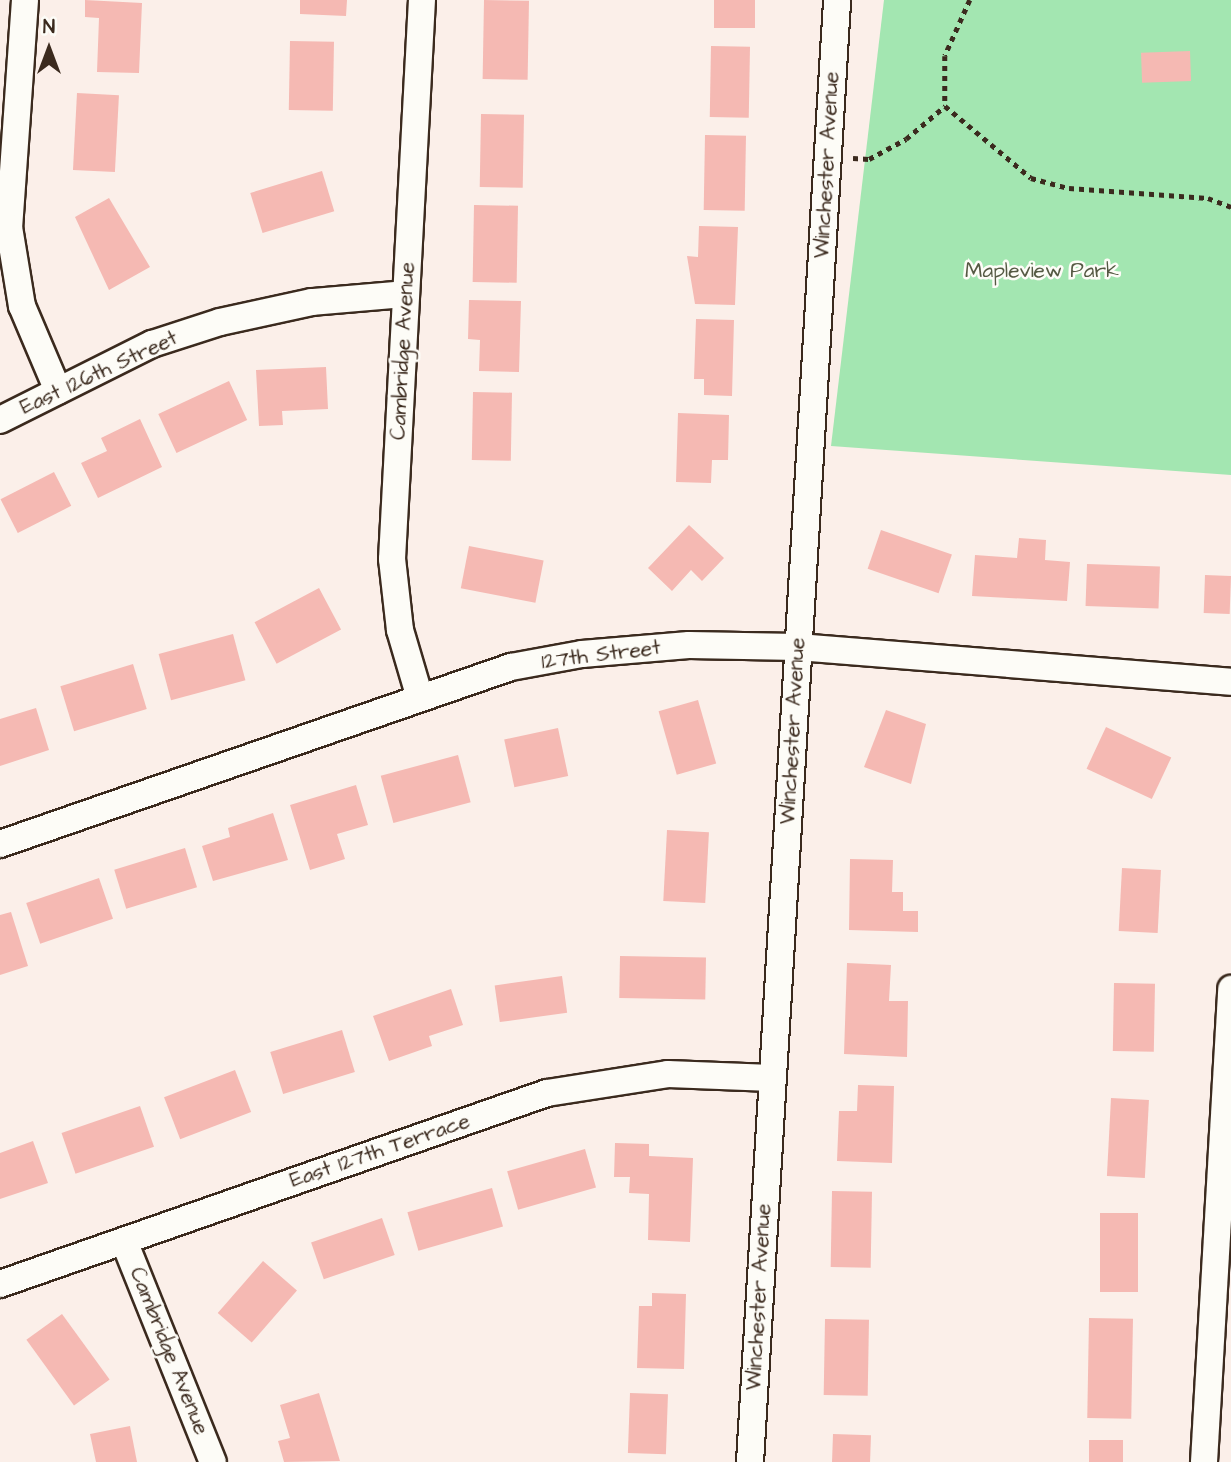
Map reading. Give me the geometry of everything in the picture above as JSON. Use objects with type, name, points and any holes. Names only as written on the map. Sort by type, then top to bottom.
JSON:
[{"type":"street","points":[[25,0],[9,227],[22,306],[58,391]]},
{"type":"street","name":"Cambridge Avenue","points":[[420,698],[400,630],[391,559],[422,0]]},
{"type":"street","name":"Winchester Avenue","points":[[750,1462],[837,0]]},
{"type":"street","name":"East 126th Street","points":[[0,420],[152,344],[220,322],[312,302],[406,294]]},
{"type":"street","name":"127th Street","points":[[0,844],[510,667],[582,654],[689,645],[798,647],[1231,682]]},
{"type":"street","points":[[1204,1462],[1231,989]]},
{"type":"street","name":"East 127th Terrace","points":[[0,1284],[547,1093],[667,1074],[772,1078]]},
{"type":"street","name":"Cambridge Avenue","points":[[124,1241],[213,1462]]},
{"type":"path","points":[[945,106],[945,56],[970,0]]},
{"type":"path","points":[[828,158],[869,159],[945,106]]},
{"type":"path","points":[[945,106],[1031,178],[1069,188],[1208,198],[1231,207]]},
{"type":"green space","name":"Mapleview Park","points":[[884,0],[1231,0],[1231,475],[831,446]]},
{"type":"building","points":[[85,0],[142,3],[139,73],[97,72],[99,18],[85,17]]},
{"type":"building","points":[[300,0],[347,0],[346,16],[300,14]]},
{"type":"building","points":[[484,0],[529,1],[528,80],[483,79]]},
{"type":"building","points":[[714,0],[755,0],[755,28],[714,28]]},
{"type":"building","points":[[290,41],[334,42],[333,111],[289,110]]},
{"type":"building","points":[[711,46],[750,47],[749,118],[710,117]]},
{"type":"building","points":[[1190,51],[1191,81],[1142,83],[1141,53]]},
{"type":"building","points":[[77,93],[119,95],[115,172],[73,170]]},
{"type":"building","points":[[481,114],[524,115],[523,188],[480,187]]},
{"type":"building","points":[[705,135],[746,136],[745,211],[704,210]]},
{"type":"building","points":[[322,171],[334,211],[263,233],[250,193]]},
{"type":"building","points":[[109,198],[150,267],[109,290],[75,217]]},
{"type":"building","points":[[474,205],[518,206],[517,283],[473,282]]},
{"type":"building","points":[[699,226],[738,227],[735,305],[695,304],[687,256],[698,257]]},
{"type":"building","points":[[469,300],[521,301],[519,372],[479,371],[480,340],[468,339]]},
{"type":"building","points":[[696,319],[734,320],[732,396],[704,395],[704,379],[694,379]]},
{"type":"building","points":[[326,367],[328,409],[282,411],[283,425],[259,426],[256,370]]},
{"type":"building","points":[[229,381],[247,420],[176,453],[158,414]]},
{"type":"building","points":[[473,392],[512,393],[511,461],[472,460]]},
{"type":"building","points":[[678,413],[729,415],[728,460],[712,460],[711,483],[676,482]]},
{"type":"building","points":[[140,419],[162,467],[98,498],[81,463],[107,451],[101,438]]},
{"type":"building","points":[[54,472],[71,506],[18,533],[1,499]]},
{"type":"building","points":[[689,525],[724,558],[702,581],[691,570],[672,591],[648,568]]},
{"type":"building","points":[[881,530],[952,554],[939,593],[868,569]]},
{"type":"building","points":[[1019,538],[1046,540],[1045,560],[1070,562],[1067,601],[972,596],[975,555],[1017,558]]},
{"type":"building","points":[[469,546],[544,561],[535,603],[461,588]]},
{"type":"building","points":[[1087,564],[1160,567],[1158,609],[1086,606]]},
{"type":"building","points":[[1205,575],[1231,576],[1230,614],[1204,613]]},
{"type":"building","points":[[319,588],[341,629],[277,664],[255,622]]},
{"type":"building","points":[[233,634],[245,680],[171,700],[159,654]]},
{"type":"building","points":[[133,664],[147,709],[74,731],[60,686]]},
{"type":"building","points":[[698,700],[716,763],[677,775],[659,711]]},
{"type":"building","points":[[36,708],[49,750],[0,766],[0,719]]},
{"type":"building","points":[[886,710],[926,724],[911,784],[864,767]]},
{"type":"building","points":[[1106,727],[1171,757],[1152,799],[1087,769]]},
{"type":"building","points":[[558,728],[568,776],[514,787],[504,739]]},
{"type":"building","points":[[458,755],[471,802],[393,823],[381,776]]},
{"type":"building","points":[[356,785],[368,825],[337,834],[345,859],[310,870],[290,805]]},
{"type":"building","points":[[273,813],[288,860],[213,881],[202,846],[230,837],[228,828]]},
{"type":"building","points":[[667,830],[709,832],[705,903],[663,901]]},
{"type":"building","points":[[185,848],[197,887],[126,909],[114,870]]},
{"type":"building","points":[[850,859],[893,860],[892,892],[903,892],[903,911],[918,911],[918,932],[849,930]]},
{"type":"building","points":[[1122,868],[1161,870],[1158,933],[1119,931]]},
{"type":"building","points":[[99,878],[113,919],[40,944],[26,903]]},
{"type":"building","points":[[11,912],[28,966],[0,975],[0,915]]},
{"type":"building","points":[[620,956],[706,958],[705,999],[619,998]]},
{"type":"building","points":[[847,963],[891,965],[889,1001],[908,1001],[907,1057],[844,1054]]},
{"type":"building","points":[[562,976],[567,1013],[500,1022],[495,985]]},
{"type":"building","points":[[1114,983],[1155,984],[1154,1052],[1113,1051]]},
{"type":"building","points":[[451,989],[463,1025],[429,1036],[432,1046],[389,1061],[373,1016]]},
{"type":"building","points":[[342,1030],[355,1072],[283,1094],[270,1052]]},
{"type":"building","points":[[235,1070],[251,1112],[180,1139],[164,1097]]},
{"type":"building","points":[[858,1085],[894,1086],[892,1163],[837,1161],[839,1111],[857,1111]]},
{"type":"building","points":[[1111,1098],[1149,1100],[1145,1178],[1107,1176]]},
{"type":"building","points":[[140,1106],[154,1147],[76,1174],[62,1133]]},
{"type":"building","points":[[33,1141],[48,1183],[0,1199],[0,1153]]},
{"type":"building","points":[[615,1143],[649,1144],[649,1156],[693,1158],[690,1242],[648,1240],[649,1194],[629,1193],[630,1177],[614,1177]]},
{"type":"building","points":[[585,1149],[596,1187],[518,1210],[507,1171]]},
{"type":"building","points":[[492,1188],[503,1226],[418,1251],[407,1212]]},
{"type":"building","points":[[832,1191],[872,1192],[871,1268],[831,1267]]},
{"type":"building","points":[[1100,1213],[1138,1213],[1138,1292],[1100,1292]]},
{"type":"building","points":[[382,1218],[395,1255],[324,1279],[311,1242]]},
{"type":"building","points":[[263,1261],[297,1291],[252,1343],[218,1313]]},
{"type":"building","points":[[652,1293],[686,1294],[684,1369],[637,1368],[639,1306],[652,1306]]},
{"type":"building","points":[[62,1314],[110,1380],[74,1405],[26,1340]]},
{"type":"building","points":[[1089,1318],[1133,1319],[1131,1419],[1087,1418]]},
{"type":"building","points":[[825,1319],[869,1320],[868,1396],[824,1395]]},
{"type":"building","points":[[319,1393],[340,1461],[284,1462],[278,1441],[290,1438],[280,1405]]},
{"type":"building","points":[[630,1393],[668,1394],[666,1454],[628,1453]]},
{"type":"building","points":[[130,1426],[137,1462],[96,1462],[90,1434]]},
{"type":"building","points":[[833,1434],[871,1435],[870,1462],[832,1462]]},
{"type":"building","points":[[1089,1440],[1123,1440],[1123,1462],[1089,1462]]}]
